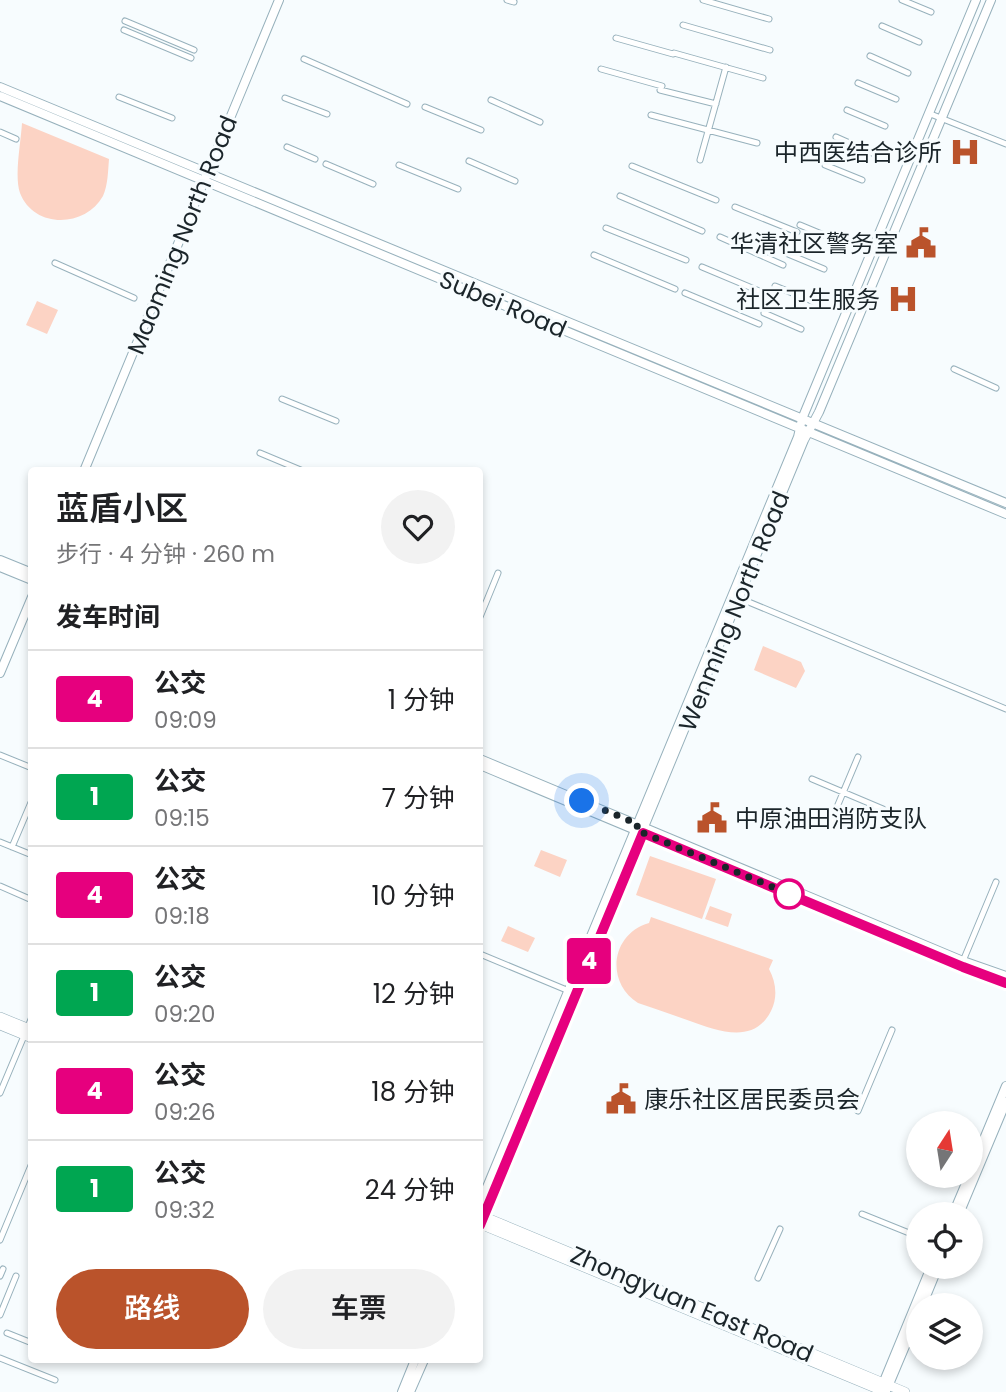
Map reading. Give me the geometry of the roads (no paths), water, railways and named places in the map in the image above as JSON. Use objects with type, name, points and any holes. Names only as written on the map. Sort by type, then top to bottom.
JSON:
[{"type":"main road","points":[[0,1017],[28,1032]]},
{"type":"main road","points":[[0,1025],[28,1033]]},
{"type":"main road","name":"Zhongyuan East Road","points":[[483,1222],[884,1389],[905,1392]]},
{"type":"street","name":"Maoming North Road","points":[[86,467],[279,0]]},
{"type":"street","points":[[507,0],[514,2]]},
{"type":"street","points":[[703,0],[769,19]]},
{"type":"street","points":[[902,0],[931,12]]},
{"type":"street","name":"Wenming North Road","points":[[483,1214],[640,829],[801,423],[976,0]]},
{"type":"street","name":"Wenming North Road","points":[[483,1197],[569,990],[739,598],[990,0]]},
{"type":"street","points":[[125,21],[194,50]]},
{"type":"street","points":[[683,25],[770,50]]},
{"type":"street","points":[[882,26],[919,42]]},
{"type":"street","points":[[124,30],[191,58]]},
{"type":"street","points":[[616,38],[763,78]]},
{"type":"street","points":[[870,56],[908,72]]},
{"type":"street","points":[[304,59],[407,104]]},
{"type":"street","points":[[700,160],[726,67]]},
{"type":"street","points":[[601,69],[716,104]]},
{"type":"street","points":[[859,83],[895,99]]},
{"type":"street","name":"Subei Road","points":[[0,87],[206,176],[801,423],[1006,503]]},
{"type":"street","name":"Subei Road","points":[[0,96],[206,176]]},
{"type":"street","points":[[119,97],[172,118]]},
{"type":"street","points":[[285,98],[327,114]]},
{"type":"street","points":[[491,100],[540,122]]},
{"type":"street","points":[[425,107],[481,130]]},
{"type":"street","points":[[847,110],[885,126]]},
{"type":"street","points":[[928,113],[1006,144]]},
{"type":"street","points":[[651,115],[757,143]]},
{"type":"street","points":[[0,132],[16,139]]},
{"type":"street","points":[[836,137],[873,153]]},
{"type":"street","points":[[287,146],[315,159]]},
{"type":"street","points":[[469,161],[515,181]]},
{"type":"street","points":[[326,164],[373,184]]},
{"type":"street","points":[[399,165],[458,189]]},
{"type":"street","points":[[825,165],[862,180]]},
{"type":"street","points":[[632,166],[716,200]]},
{"type":"street","points":[[620,196],[702,231]]},
{"type":"street","points":[[735,206],[797,232]]},
{"type":"street","points":[[800,225],[836,240]]},
{"type":"street","points":[[606,228],[686,260]]},
{"type":"street","points":[[720,237],[783,265]]},
{"type":"street","points":[[788,254],[824,269]]},
{"type":"street","points":[[594,255],[676,289]]},
{"type":"street","points":[[55,263],[134,298]]},
{"type":"street","points":[[702,267],[771,296]]},
{"type":"street","points":[[775,286],[812,301]]},
{"type":"street","points":[[685,293],[759,324]]},
{"type":"street","points":[[764,313],[801,329]]},
{"type":"street","points":[[954,369],[996,388]]},
{"type":"street","points":[[282,399],[336,421]]},
{"type":"street","name":"Subei Road","points":[[811,427],[1006,514]]},
{"type":"street","points":[[260,453],[293,467]]},
{"type":"street","points":[[0,560],[28,571]]},
{"type":"street","points":[[0,567],[28,578]]},
{"type":"street","points":[[483,610],[498,573]]},
{"type":"street","points":[[739,598],[1006,709]]},
{"type":"street","points":[[0,673],[28,606]]},
{"type":"street","points":[[0,755],[28,766]]},
{"type":"street","points":[[829,827],[859,757]]},
{"type":"street","points":[[483,760],[963,967],[980,971],[1006,983]]},
{"type":"street","points":[[483,766],[1006,976]]},
{"type":"street","points":[[812,779],[883,809]]},
{"type":"street","points":[[12,847],[28,809]]},
{"type":"street","points":[[0,842],[28,853]]},
{"type":"street","points":[[963,961],[996,882]]},
{"type":"street","points":[[0,886],[28,898]]},
{"type":"street","points":[[483,955],[569,990]]},
{"type":"street","points":[[858,1111],[892,1030]]},
{"type":"street","points":[[0,1093],[28,1035]]},
{"type":"street","points":[[984,1139],[1006,1086]]},
{"type":"street","points":[[965,1202],[1006,1102]]},
{"type":"street","points":[[0,1240],[28,1173]]},
{"type":"street","points":[[862,1214],[906,1232]]},
{"type":"street","points":[[758,1278],[780,1229]]},
{"type":"street","points":[[0,1276],[3,1269]]},
{"type":"street","points":[[0,1315],[16,1276]]},
{"type":"street","points":[[884,1389],[926,1279]]},
{"type":"street","points":[[7,1333],[28,1341]]},
{"type":"street","points":[[884,1389],[906,1341]]},
{"type":"street","points":[[0,1358],[55,1380]]},
{"type":"street","points":[[401,1392],[414,1363]]},
{"type":"street","points":[[411,1392],[423,1363]]},
{"type":"place","name":"中西医结合诊所","points":[[965,152]]},
{"type":"place","name":"华清社区警务室","points":[[921,243]]},
{"type":"place","name":"社区卫生服务","points":[[903,299]]},
{"type":"place","name":"中原油田消防支队","points":[[712,818]]},
{"type":"place","name":"康乐社区居民委员会","points":[[621,1099]]}]
